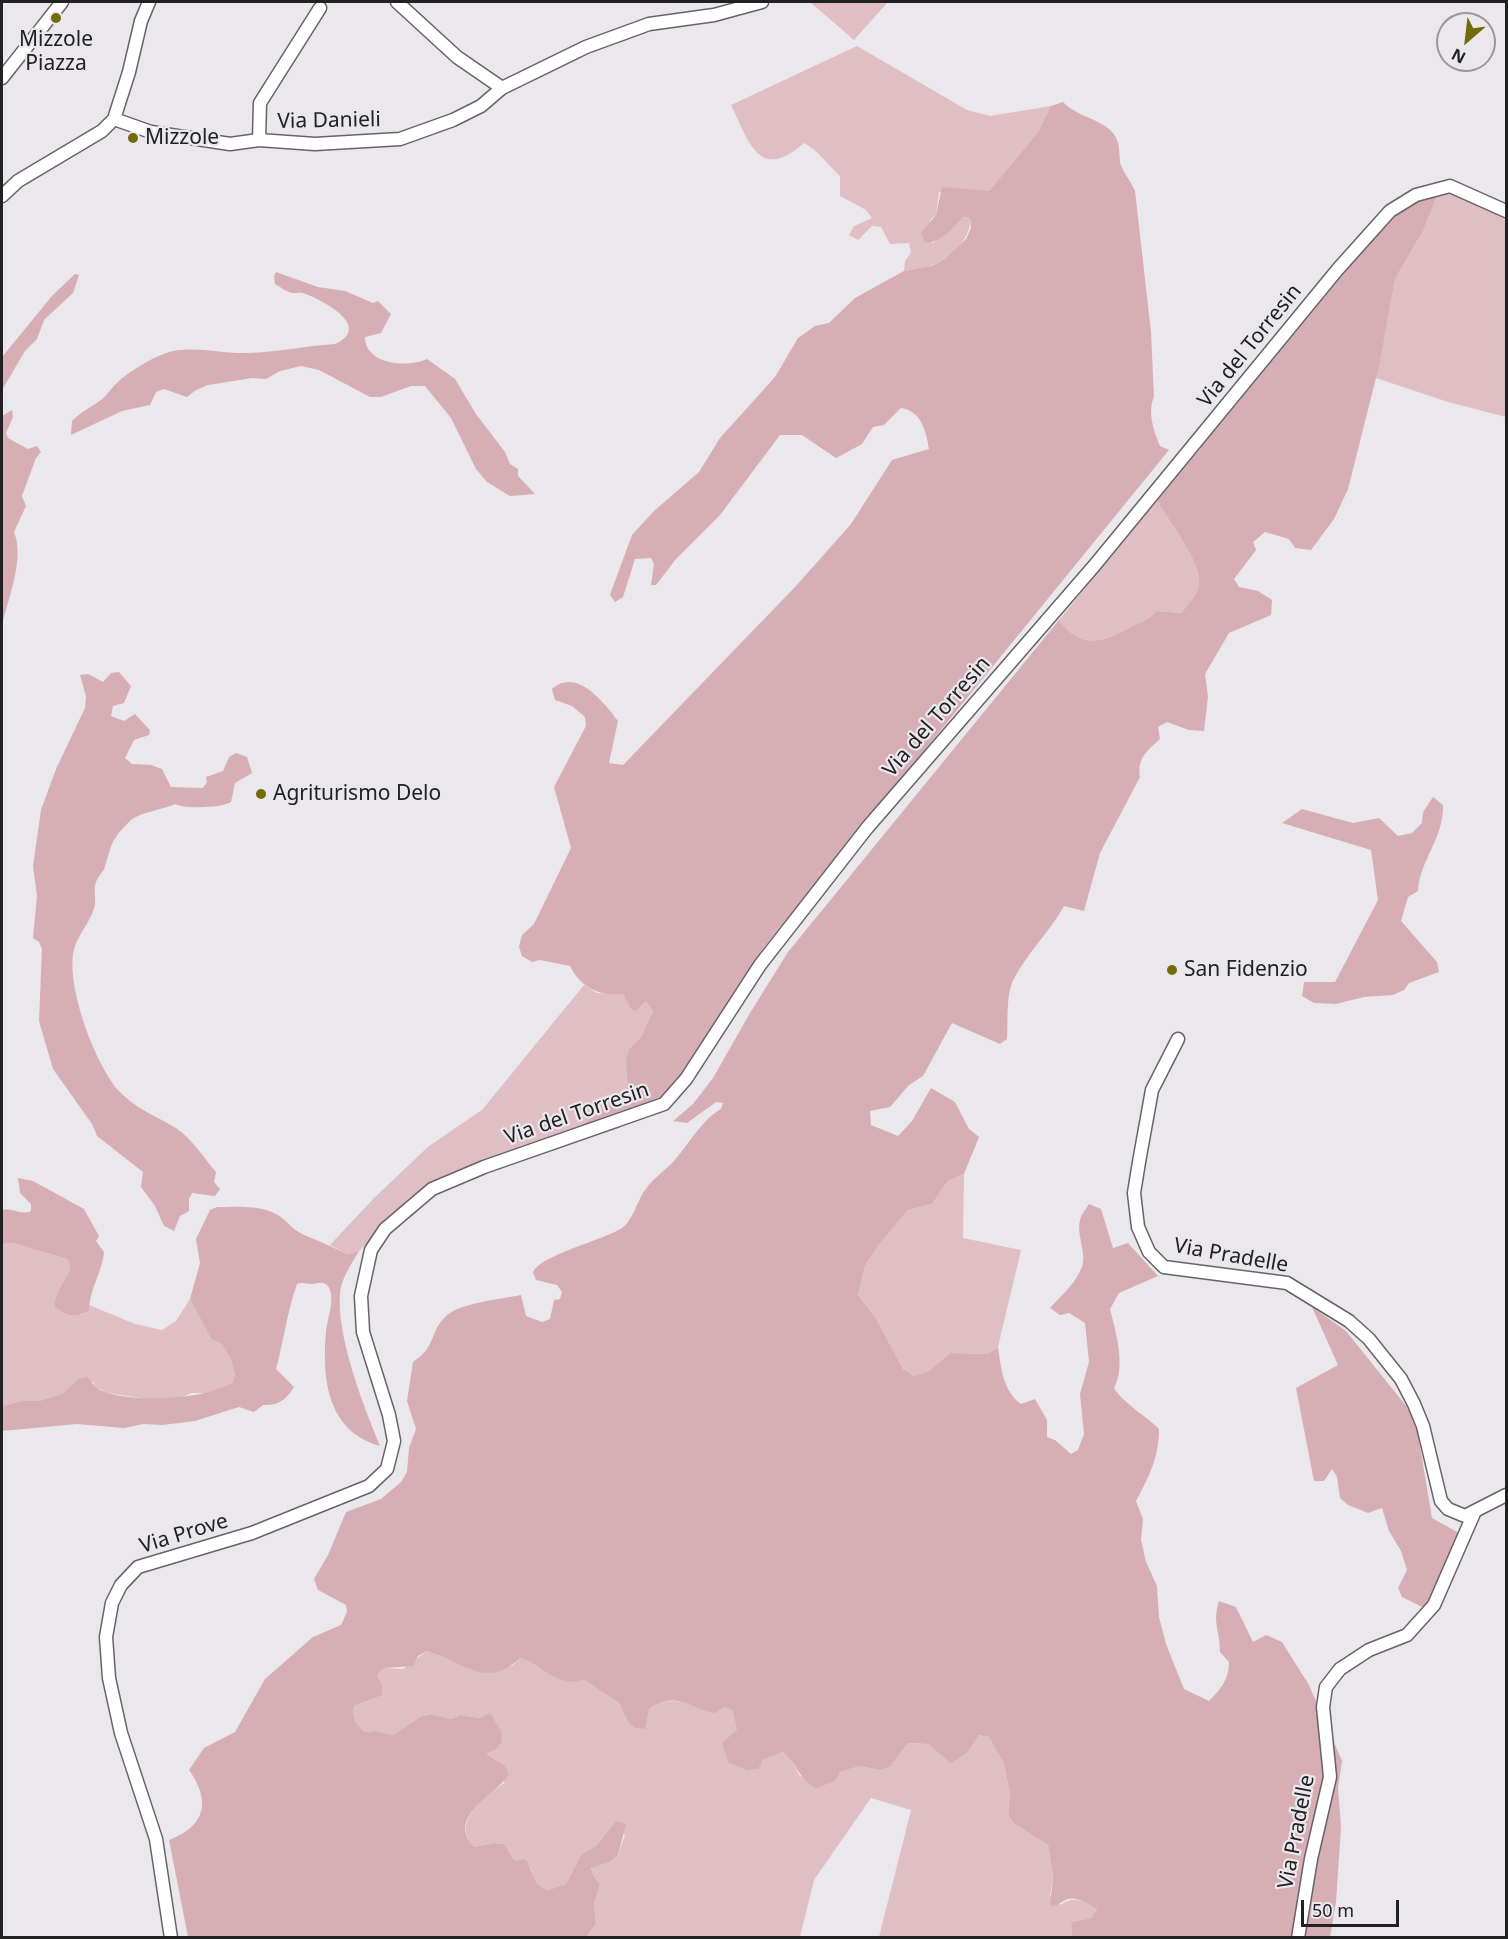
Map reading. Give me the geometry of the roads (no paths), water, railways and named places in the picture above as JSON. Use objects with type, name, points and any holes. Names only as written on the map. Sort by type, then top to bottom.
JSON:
[{"type":"street","points":[[2,78],[62,2]]},
{"type":"street","points":[[2,196],[18,181],[102,131],[114,119],[129,72],[141,21],[149,2]]},
{"type":"street","points":[[397,2],[449,50],[502,88]]},
{"type":"street","name":"Via Danieli","points":[[114,119],[151,132],[230,144],[259,140],[315,144],[400,139],[453,120],[481,106],[502,88],[586,47],[649,24],[714,15],[762,2]]},
{"type":"street","name":"Via Danieli","points":[[259,140],[260,104],[320,8]]},
{"type":"street","name":"Via del Torresin","points":[[371,1250],[385,1229],[432,1189],[484,1167],[664,1104],[686,1079],[760,965],[867,828],[1094,566],[1338,269],[1390,211],[1416,195],[1450,186],[1506,211]]},
{"type":"street","name":"Via Pradelle","points":[[1178,1040],[1152,1090],[1138,1162],[1134,1193],[1138,1227],[1149,1252],[1164,1267],[1287,1283],[1349,1321],[1369,1339],[1401,1379],[1414,1404],[1423,1426],[1441,1501],[1456,1514],[1465,1516],[1475,1511]]},
{"type":"street","name":"Via Prove","points":[[171,1938],[156,1839],[121,1733],[109,1678],[106,1636],[112,1603],[121,1585],[138,1567],[252,1533],[369,1486],[387,1469],[394,1441],[389,1415],[363,1332],[361,1296],[371,1250]]},
{"type":"street","points":[[1475,1511],[1506,1495]]},
{"type":"street","name":"Via Pradelle","points":[[1298,1938],[1311,1860],[1330,1777],[1323,1707],[1326,1687],[1340,1669],[1350,1662],[1369,1650],[1407,1635],[1434,1605],[1475,1511]]},
{"type":"place","name":"Mizzole Piazza","points":[[56,18]]},
{"type":"place","name":"Mizzole","points":[[133,138]]},
{"type":"place","name":"Agriturismo Delo","points":[[261,794]]},
{"type":"place","name":"San Fidenzio","points":[[1172,970]]}]
